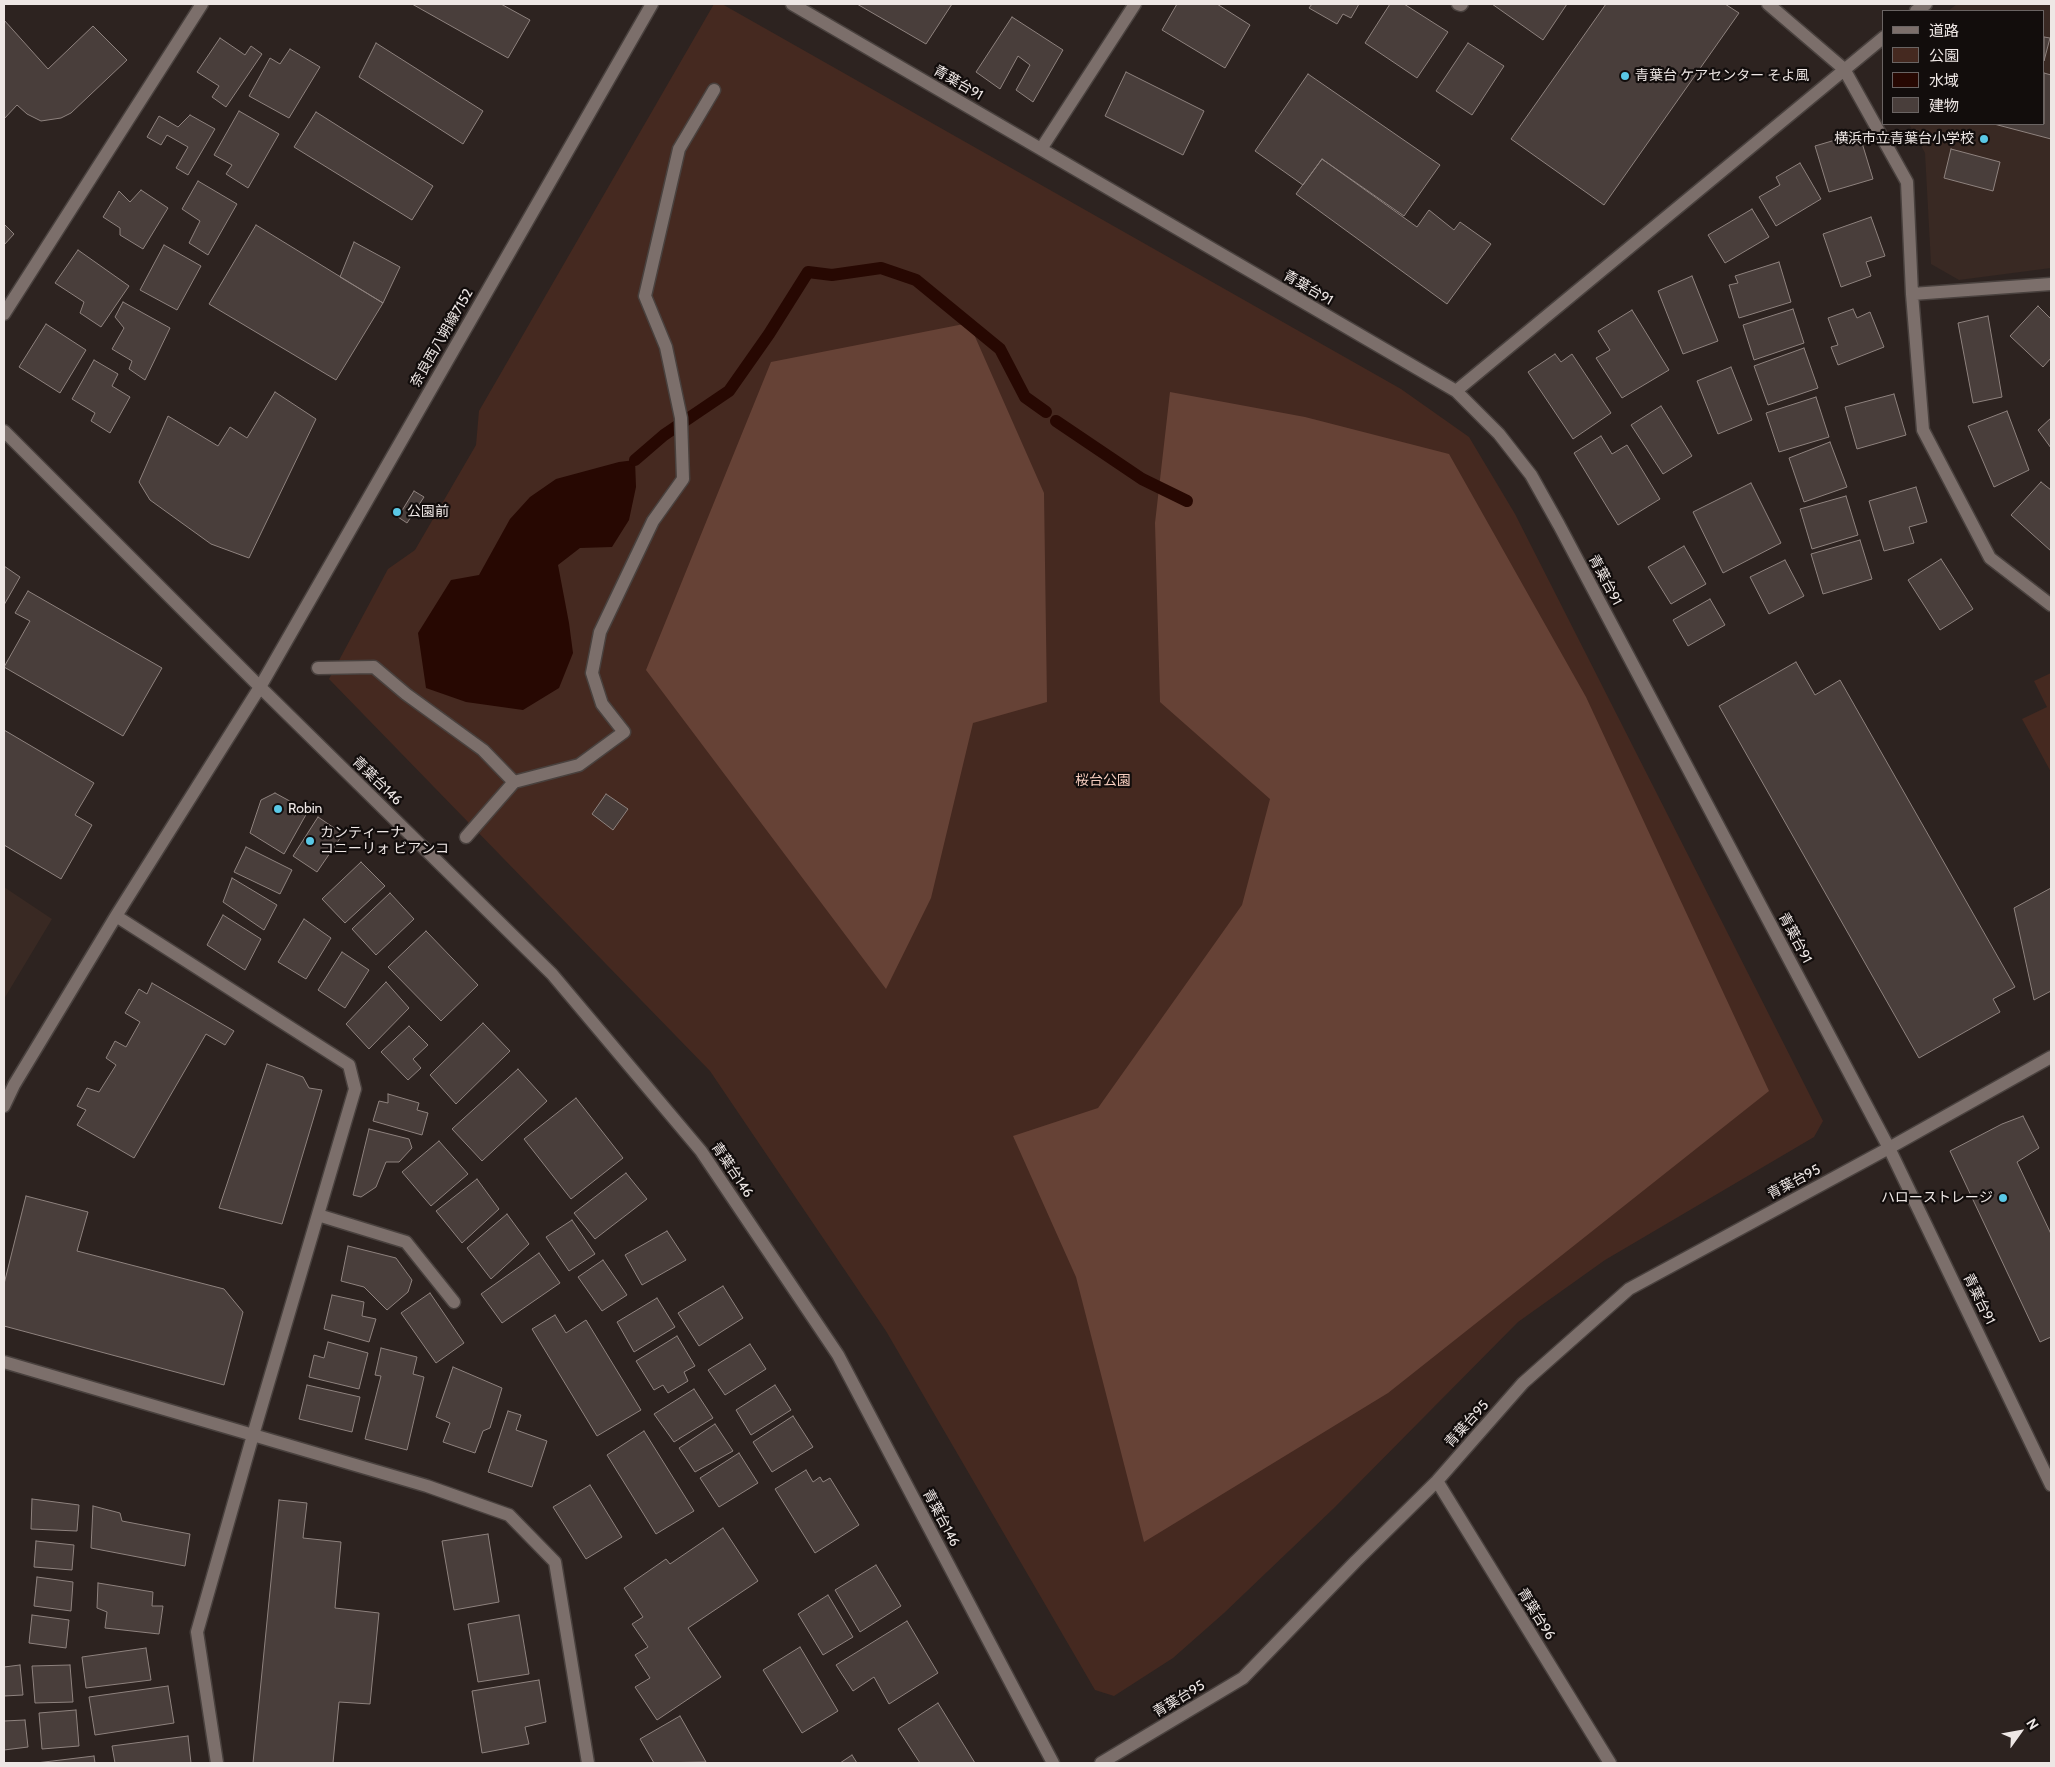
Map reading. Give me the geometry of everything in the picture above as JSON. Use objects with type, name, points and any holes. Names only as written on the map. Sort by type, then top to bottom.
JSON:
[{"type":"street","points":[[4,314],[202,4]]},
{"type":"street","name":"奈良西八朔線7152","points":[[4,1106],[14,1085],[116,916],[260,687],[652,4]]},
{"type":"street","name":"青葉台91","points":[[792,4],[1456,391],[1499,434],[1531,474],[1889,1148],[2051,1485]]},
{"type":"street","points":[[1042,149],[1136,4]]},
{"type":"street","points":[[1768,4],[1844,69],[1907,182],[1912,294],[1923,430],[1990,558],[2051,605]]},
{"type":"street","points":[[1456,391],[1882,39]]},
{"type":"street","points":[[466,837],[514,782],[580,765],[624,732],[602,704],[592,673],[600,632],[653,520],[682,479],[681,418],[666,346],[645,296],[679,148],[714,90]]},
{"type":"street","points":[[1912,294],[2051,284]]},
{"type":"street","name":"青葉台146","points":[[4,431],[260,687],[552,974],[701,1150],[838,1355],[1053,1763]]},
{"type":"street","points":[[318,668],[374,667],[406,694],[483,750],[514,782]]},
{"type":"street","points":[[116,916],[349,1065],[355,1090],[197,1632],[217,1763]]},
{"type":"street","name":"青葉台95","points":[[1100,1763],[1243,1678],[1356,1561],[1437,1481],[1523,1383],[1628,1289],[1889,1148],[2051,1057]]},
{"type":"street","points":[[318,1215],[406,1242],[454,1302]]},
{"type":"street","points":[[4,1362],[427,1486],[509,1515],[555,1562],[588,1763]]},
{"type":"street","name":"青葉台96","points":[[1437,1481],[1610,1763]]},
{"type":"shaded area","name":"横浜市立青葉台小学校","points":[[1957,4],[2051,4],[2051,268],[1959,280],[1931,264],[1925,153],[1910,125],[2045,125],[2045,10],[1949,10]]},
{"type":"shaded area","points":[[969,323],[1044,493],[1047,702],[973,723],[931,898],[886,989],[646,670],[771,362]]},
{"type":"shaded area","points":[[1170,392],[1305,417],[1449,454],[1586,697],[1769,1091],[1388,1393],[1144,1542],[1076,1277],[1013,1136],[1098,1108],[1242,905],[1270,799],[1160,702],[1155,523]]},
{"type":"shaded area","points":[[4,887],[52,919],[4,999]]},
{"type":"green space","name":"桜台公園","points":[[714,4],[722,4],[1401,389],[1469,437],[1515,514],[1823,1121],[1814,1137],[1605,1260],[1518,1322],[1334,1508],[1224,1613],[1173,1658],[1114,1696],[1095,1690],[886,1331],[710,1071],[329,679],[388,569],[415,550],[476,445],[479,411]]},
{"type":"green space","points":[[2051,673],[2051,772],[2022,719],[2047,707],[2034,681]]},
{"type":"water","points":[[635,460],[636,487],[629,520],[612,547],[580,548],[558,565],[573,653],[559,688],[523,710],[466,702],[426,688],[418,633],[451,580],[479,575],[510,519],[530,497],[556,479],[619,462]]},
{"type":"building","points":[[412,4],[501,4],[530,20],[508,58]]},
{"type":"building","points":[[857,4],[952,4],[926,44]]},
{"type":"building","points":[[1177,4],[1217,4],[1250,25],[1225,68],[1162,30]]},
{"type":"building","points":[[1312,4],[1359,4],[1351,18],[1343,14],[1337,24],[1309,8]]},
{"type":"building","points":[[1390,4],[1404,4],[1448,32],[1417,78],[1365,43]]},
{"type":"building","points":[[1492,4],[1567,4],[1543,40]]},
{"type":"building","name":"青葉台 ケアセンター そよ風","points":[[1606,4],[1725,4],[1739,13],[1604,205],[1511,139]]},
{"type":"building","points":[[1012,17],[1063,50],[1033,102],[1016,90],[1030,65],[1018,56],[1000,89],[976,72]]},
{"type":"building","points":[[4,20],[48,69],[93,26],[127,60],[71,113],[61,118],[41,121],[27,114],[17,105],[4,119]]},
{"type":"building","points":[[2045,37],[2050,38],[2045,57]]},
{"type":"building","points":[[220,38],[245,55],[251,46],[262,54],[226,107],[212,97],[219,86],[197,72]]},
{"type":"building","points":[[376,43],[483,111],[463,144],[359,77]]},
{"type":"building","points":[[1468,43],[1504,66],[1472,115],[1436,91]]},
{"type":"building","points":[[290,49],[320,67],[289,118],[249,96],[270,58],[280,64]]},
{"type":"building","points":[[1126,72],[1204,111],[1183,155],[1105,116]]},
{"type":"building","points":[[2045,73],[2051,75],[2051,139],[1998,125],[2045,125]]},
{"type":"building","points":[[1308,74],[1440,165],[1404,216],[1322,159],[1303,185],[1255,151]]},
{"type":"building","points":[[239,111],[279,134],[248,188],[226,174],[232,165],[214,155]]},
{"type":"building","points":[[316,112],[433,186],[412,220],[294,147]]},
{"type":"building","points":[[190,115],[215,129],[188,175],[176,168],[188,147],[167,135],[161,145],[147,137],[159,116],[178,127]]},
{"type":"building","points":[[1859,133],[1873,179],[1829,192],[1815,146]]},
{"type":"building","points":[[1951,149],[2000,162],[1993,191],[1944,178]]},
{"type":"building","points":[[1322,159],[1417,227],[1429,210],[1454,230],[1460,222],[1491,244],[1447,304],[1296,194]]},
{"type":"building","points":[[1800,163],[1821,199],[1776,226],[1759,197],[1780,185],[1776,177]]},
{"type":"building","points":[[198,181],[237,204],[208,255],[189,243],[200,221],[182,209]]},
{"type":"building","points":[[141,190],[168,208],[143,249],[120,235],[120,228],[103,217],[119,191],[130,202]]},
{"type":"building","points":[[1752,209],[1769,237],[1725,263],[1708,235]]},
{"type":"building","points":[[1871,217],[1885,256],[1866,262],[1871,276],[1841,287],[1823,234]]},
{"type":"building","points":[[4,224],[14,234],[4,245]]},
{"type":"building","points":[[256,225],[383,303],[336,380],[209,304]]},
{"type":"building","points":[[354,242],[400,267],[383,303],[340,277]]},
{"type":"building","points":[[164,245],[201,266],[177,310],[140,290]]},
{"type":"building","points":[[78,250],[129,286],[101,327],[80,313],[84,302],[55,283]]},
{"type":"building","points":[[1779,262],[1791,302],[1739,318],[1729,285],[1738,283],[1735,276]]},
{"type":"building","points":[[1692,276],[1718,341],[1683,354],[1658,291]]},
{"type":"building","points":[[123,302],[170,328],[145,380],[129,369],[132,361],[112,349],[124,328],[115,317]]},
{"type":"building","points":[[2038,306],[2051,319],[2051,358],[2043,367],[2010,336]]},
{"type":"building","points":[[1793,309],[1804,343],[1754,360],[1743,325]]},
{"type":"building","points":[[1853,309],[1857,318],[1870,312],[1884,347],[1838,365],[1831,347],[1838,345],[1828,318]]},
{"type":"building","points":[[1632,310],[1669,370],[1622,398],[1596,358],[1610,350],[1598,331]]},
{"type":"building","points":[[1988,316],[2002,397],[1973,403],[1958,323]]},
{"type":"building","points":[[46,324],[86,350],[60,393],[19,367]]},
{"type":"building","points":[[1804,348],[1818,388],[1768,405],[1754,366]]},
{"type":"building","points":[[1555,354],[1561,362],[1572,354],[1611,413],[1573,439],[1528,372]]},
{"type":"building","points":[[94,360],[118,374],[112,386],[130,397],[110,433],[91,421],[95,413],[72,399]]},
{"type":"building","points":[[1731,367],[1752,420],[1718,434],[1697,381]]},
{"type":"building","points":[[275,392],[316,419],[249,558],[211,544],[150,500],[139,482],[168,416],[218,446],[230,427],[247,438]]},
{"type":"building","points":[[1894,394],[1906,435],[1857,449],[1845,407]]},
{"type":"building","points":[[1816,397],[1829,437],[1779,452],[1766,413]]},
{"type":"building","points":[[1661,406],[1692,456],[1663,474],[1631,425]]},
{"type":"building","points":[[2007,411],[2029,470],[1994,487],[1968,426]]},
{"type":"building","points":[[2051,418],[2051,448],[2038,430]]},
{"type":"building","points":[[1601,436],[1612,454],[1627,445],[1660,499],[1618,525],[1574,453]]},
{"type":"building","points":[[1830,442],[1847,487],[1804,502],[1789,458]]},
{"type":"building","points":[[2041,482],[2051,490],[2051,551],[2011,515]]},
{"type":"building","points":[[1751,483],[1781,543],[1723,573],[1693,512]]},
{"type":"building","points":[[1916,487],[1927,522],[1909,527],[1914,543],[1884,551],[1869,501]]},
{"type":"building","points":[[414,491],[424,497],[407,523],[398,517]]},
{"type":"building","points":[[1846,496],[1858,535],[1812,549],[1800,509]]},
{"type":"building","points":[[1860,540],[1872,579],[1823,594],[1811,554]]},
{"type":"building","points":[[1684,546],[1706,584],[1671,604],[1648,567]]},
{"type":"building","points":[[1941,559],[1973,609],[1940,630],[1908,580]]},
{"type":"building","points":[[1785,560],[1804,596],[1769,614],[1750,577]]},
{"type":"building","points":[[4,566],[20,577],[4,605]]},
{"type":"building","points":[[28,591],[162,668],[123,736],[4,667],[30,621],[15,613]]},
{"type":"building","points":[[1710,599],[1725,625],[1688,646],[1673,620]]},
{"type":"building","points":[[1796,662],[1815,695],[1840,680],[2015,987],[1993,999],[2000,1012],[1919,1058],[1719,706]]},
{"type":"building","points":[[4,730],[94,783],[75,815],[92,825],[61,879],[4,845]]},
{"type":"building","points":[[275,793],[308,811],[284,854],[250,833],[261,800]]},
{"type":"building","points":[[606,794],[628,809],[613,830],[592,814]]},
{"type":"building","points":[[318,817],[343,834],[317,872],[293,856]]},
{"type":"building","points":[[246,847],[292,870],[280,894],[234,872]]},
{"type":"building","points":[[361,862],[385,886],[345,923],[322,899]]},
{"type":"building","points":[[232,878],[277,905],[264,930],[223,902]]},
{"type":"building","points":[[2051,888],[2051,991],[2034,1000],[2014,908]]},
{"type":"building","points":[[390,893],[414,919],[376,955],[352,929]]},
{"type":"building","points":[[223,915],[261,939],[245,970],[207,945]]},
{"type":"building","points":[[304,919],[331,938],[306,979],[278,962]]},
{"type":"building","points":[[426,931],[478,985],[441,1021],[388,967]]},
{"type":"building","points":[[342,952],[369,970],[345,1008],[318,990]]},
{"type":"building","points":[[386,982],[409,1008],[369,1049],[346,1024]]},
{"type":"building","points":[[152,983],[234,1031],[225,1045],[206,1034],[134,1158],[77,1125],[86,1110],[77,1106],[87,1088],[99,1092],[116,1065],[106,1058],[115,1041],[126,1047],[140,1022],[125,1013],[139,989],[147,994]]},
{"type":"building","points":[[483,1023],[510,1051],[456,1104],[430,1075]]},
{"type":"building","points":[[409,1026],[428,1045],[413,1059],[421,1068],[408,1080],[381,1052]]},
{"type":"building","points":[[267,1064],[303,1077],[309,1088],[322,1090],[282,1224],[219,1208]]},
{"type":"building","points":[[518,1069],[547,1101],[482,1161],[452,1129]]},
{"type":"building","points":[[388,1094],[419,1103],[417,1110],[428,1113],[422,1135],[373,1121],[379,1101],[388,1103]]},
{"type":"building","points":[[576,1098],[623,1158],[571,1199],[524,1139]]},
{"type":"building","name":"ハローストレージ","points":[[2023,1116],[2039,1148],[2017,1162],[2051,1234],[2051,1337],[2040,1342],[1950,1151],[2002,1124]]},
{"type":"building","points":[[369,1129],[409,1139],[412,1148],[399,1162],[386,1162],[376,1187],[361,1197],[353,1195]]},
{"type":"building","points":[[439,1141],[468,1174],[431,1206],[402,1172]]},
{"type":"building","points":[[626,1173],[647,1199],[595,1239],[574,1213]]},
{"type":"building","points":[[477,1179],[499,1209],[462,1243],[436,1211]]},
{"type":"building","points":[[26,1196],[88,1212],[77,1251],[224,1289],[243,1312],[224,1385],[4,1326],[4,1284]]},
{"type":"building","points":[[507,1214],[529,1244],[491,1279],[467,1248]]},
{"type":"building","points":[[572,1220],[595,1254],[569,1271],[546,1237]]},
{"type":"building","points":[[667,1231],[686,1260],[642,1285],[625,1255]]},
{"type":"building","points":[[348,1246],[396,1258],[412,1280],[408,1292],[387,1310],[364,1287],[341,1281]]},
{"type":"building","points":[[539,1253],[560,1283],[502,1323],[481,1294]]},
{"type":"building","points":[[603,1260],[627,1295],[602,1311],[578,1277]]},
{"type":"building","points":[[723,1286],[743,1318],[699,1346],[678,1313]]},
{"type":"building","points":[[430,1293],[464,1343],[436,1363],[401,1313]]},
{"type":"building","points":[[332,1295],[364,1302],[362,1316],[376,1319],[369,1342],[324,1329]]},
{"type":"building","points":[[657,1298],[675,1327],[634,1352],[617,1322]]},
{"type":"building","points":[[555,1315],[566,1333],[586,1320],[641,1410],[597,1436],[532,1329]]},
{"type":"building","points":[[677,1336],[695,1366],[684,1372],[688,1381],[668,1393],[663,1385],[654,1390],[636,1361]]},
{"type":"building","points":[[328,1342],[368,1353],[359,1389],[309,1377],[314,1355],[324,1358]]},
{"type":"building","points":[[750,1344],[766,1369],[725,1395],[708,1370]]},
{"type":"building","points":[[381,1348],[417,1357],[413,1374],[424,1377],[407,1450],[365,1439],[381,1376],[375,1375]]},
{"type":"building","points":[[453,1367],[502,1388],[490,1428],[483,1431],[475,1453],[443,1442],[450,1423],[436,1417]]},
{"type":"building","points":[[307,1385],[360,1397],[352,1432],[299,1419]]},
{"type":"building","points":[[775,1385],[791,1410],[751,1435],[736,1410]]},
{"type":"building","points":[[694,1389],[713,1418],[674,1442],[654,1414]]},
{"type":"building","points":[[508,1411],[521,1415],[516,1430],[547,1441],[532,1487],[488,1472]]},
{"type":"building","points":[[793,1416],[813,1447],[772,1472],[753,1442]]},
{"type":"building","points":[[715,1424],[733,1451],[695,1472],[679,1448]]},
{"type":"building","points":[[644,1431],[694,1511],[656,1534],[607,1455]]},
{"type":"building","points":[[739,1453],[758,1483],[719,1507],[700,1478]]},
{"type":"building","points":[[806,1470],[813,1482],[820,1477],[823,1482],[830,1478],[859,1525],[815,1553],[775,1489]]},
{"type":"building","points":[[590,1485],[622,1537],[586,1559],[553,1507]]},
{"type":"building","points":[[32,1499],[79,1505],[77,1531],[31,1529]]},
{"type":"building","points":[[279,1500],[307,1503],[303,1538],[341,1542],[335,1608],[379,1613],[370,1704],[339,1702],[333,1763],[253,1763]]},
{"type":"building","points":[[93,1506],[120,1513],[122,1521],[190,1534],[185,1566],[91,1548]]},
{"type":"building","points":[[723,1528],[758,1581],[688,1628],[721,1677],[657,1720],[635,1687],[650,1678],[635,1655],[648,1647],[632,1624],[643,1617],[624,1588],[666,1559],[670,1564]]},
{"type":"building","points":[[488,1534],[499,1602],[454,1610],[442,1541]]},
{"type":"building","points":[[36,1541],[74,1545],[72,1570],[34,1567]]},
{"type":"building","points":[[876,1565],[901,1606],[860,1632],[835,1590]]},
{"type":"building","points":[[37,1577],[73,1582],[71,1611],[34,1606]]},
{"type":"building","points":[[98,1583],[153,1592],[152,1606],[163,1606],[159,1634],[105,1628],[107,1612],[97,1608]]},
{"type":"building","points":[[828,1595],[853,1637],[823,1655],[798,1614]]},
{"type":"building","points":[[32,1615],[69,1620],[66,1648],[29,1643]]},
{"type":"building","points":[[519,1615],[529,1674],[478,1682],[468,1624]]},
{"type":"building","points":[[907,1621],[938,1673],[889,1704],[874,1677],[853,1691],[836,1665]]},
{"type":"building","points":[[800,1647],[838,1711],[802,1733],[763,1670]]},
{"type":"building","points":[[146,1648],[151,1680],[86,1688],[82,1657]]},
{"type":"building","points":[[20,1665],[23,1695],[4,1696],[4,1667]]},
{"type":"building","points":[[70,1665],[73,1702],[35,1703],[32,1666]]},
{"type":"building","points":[[539,1680],[546,1722],[525,1727],[529,1744],[482,1753],[472,1691]]},
{"type":"building","points":[[168,1686],[174,1723],[95,1735],[89,1697]]},
{"type":"building","points":[[938,1703],[975,1763],[920,1763],[898,1729]]},
{"type":"building","points":[[76,1710],[79,1746],[42,1749],[39,1713]]},
{"type":"building","points":[[680,1716],[706,1762],[654,1763],[640,1739]]},
{"type":"building","points":[[25,1720],[28,1747],[4,1750],[4,1721]]},
{"type":"building","points":[[188,1736],[191,1763],[115,1763],[112,1746]]},
{"type":"building","points":[[852,1755],[857,1763],[840,1763]]},
{"type":"building","points":[[94,1756],[95,1763],[36,1763]]},
{"type":"waterway","points":[[635,460],[664,435],[729,391],[769,334],[808,272],[832,275],[881,268],[916,280],[1000,349],[1025,397],[1046,412]]},
{"type":"waterway","points":[[1056,421],[1142,479],[1187,501]]},
{"type":"place","name":"青葉台 ケアセンター そよ風","points":[[1625,76]]},
{"type":"place","name":"横浜市立青葉台小学校","points":[[1984,139]]},
{"type":"place","name":"公園前","points":[[397,512]]},
{"type":"place","name":"Robin","points":[[278,809]]},
{"type":"place","name":"カンティーナ コニーリォ ビアンコ","points":[[310,841]]},
{"type":"place","name":"ハローストレージ","points":[[2003,1198]]}]
